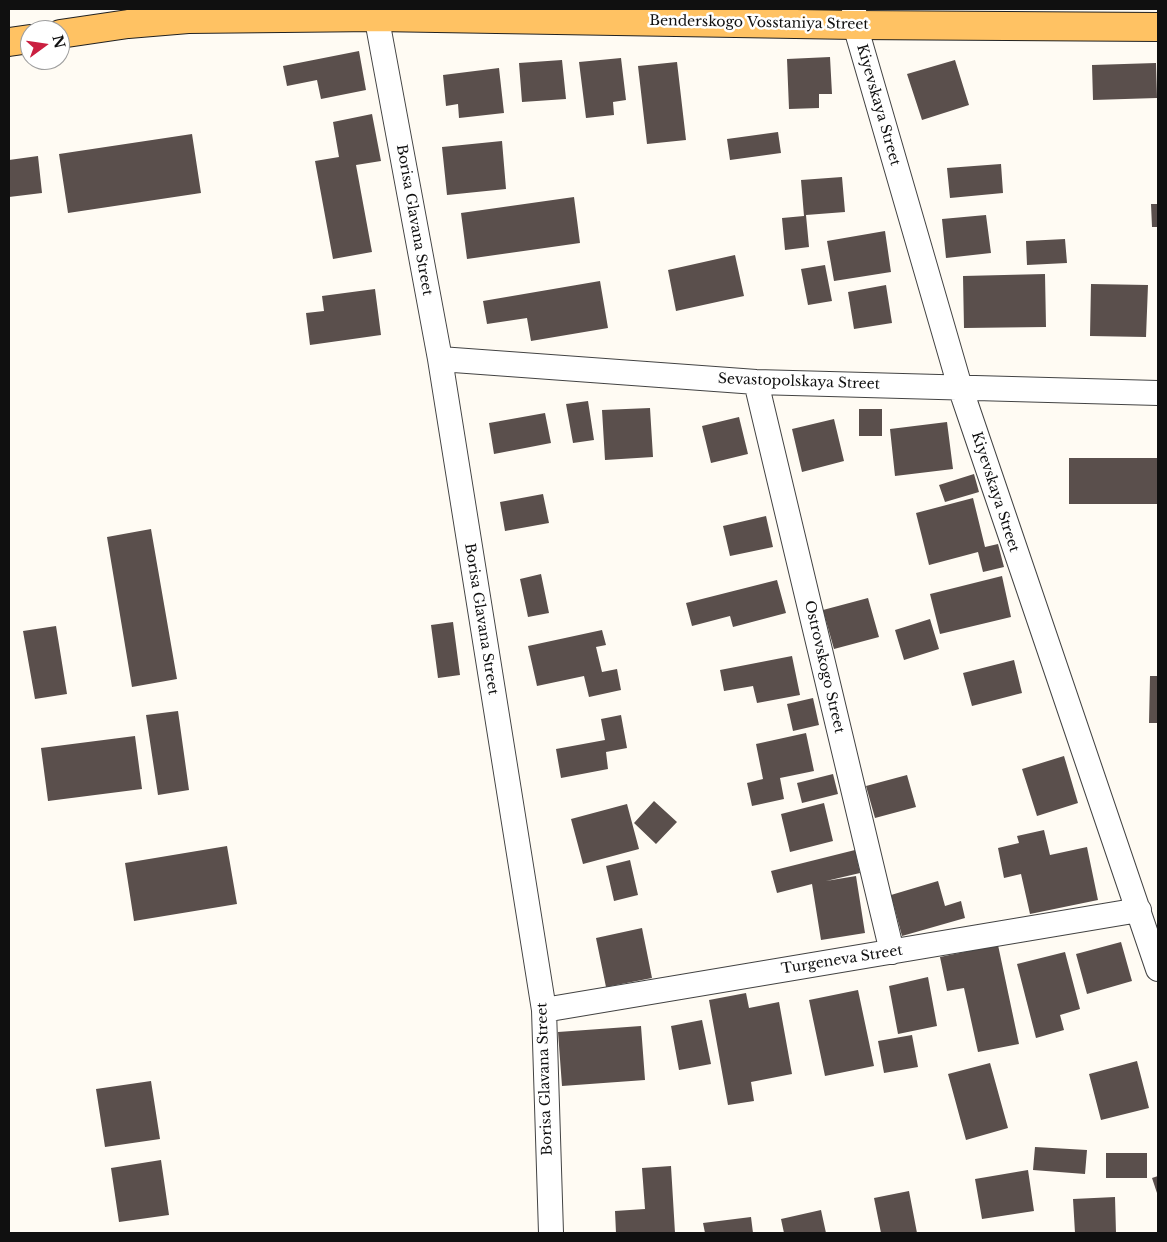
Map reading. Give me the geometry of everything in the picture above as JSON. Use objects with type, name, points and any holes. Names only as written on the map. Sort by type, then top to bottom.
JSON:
[{"type":"main road","name":"Benderskogo Vosstaniya Street","points":[[70,33],[128,24],[188,19],[376,13],[854,17],[1158,27]]},
{"type":"street","name":"Borisa Glavana Street","points":[[376,13],[440,359],[544,1010],[551,1233]]},
{"type":"street","name":"Kiyevskaya Street","points":[[854,17],[960,387],[1002,516],[1139,910],[1158,970]]},
{"type":"street","name":"Sevastopolskaya Street","points":[[440,359],[756,382],[1158,392]]},
{"type":"street","name":"Ostrovskogo Street","points":[[756,382],[892,952]]},
{"type":"street","name":"Turgeneva Street","points":[[544,1010],[1139,910]]},
{"type":"building","points":[[359,51],[366,90],[321,99],[317,80],[287,86],[283,66]]},
{"type":"building","points":[[830,57],[832,94],[819,94],[819,108],[789,109],[787,59]]},
{"type":"building","points":[[621,58],[626,100],[613,102],[614,115],[586,118],[579,62]]},
{"type":"building","points":[[562,60],[566,99],[522,102],[519,63]]},
{"type":"building","points":[[955,60],[969,105],[922,120],[907,74]]},
{"type":"building","points":[[677,62],[686,140],[647,144],[638,66]]},
{"type":"building","points":[[1156,63],[1157,98],[1093,100],[1092,65]]},
{"type":"building","points":[[499,68],[504,113],[459,118],[458,104],[446,106],[443,75]]},
{"type":"building","points":[[372,114],[381,161],[356,165],[372,252],[333,259],[315,161],[339,157],[333,122]]},
{"type":"building","points":[[778,132],[781,153],[730,160],[727,139]]},
{"type":"building","points":[[192,134],[201,193],[68,213],[59,154]]},
{"type":"building","points":[[502,141],[506,189],[447,195],[442,147]]},
{"type":"building","points":[[38,156],[42,193],[9,197],[9,160]]},
{"type":"building","points":[[1001,164],[1003,193],[950,198],[947,168]]},
{"type":"building","points":[[842,177],[845,212],[806,215],[809,247],[785,250],[782,218],[804,216],[801,180]]},
{"type":"building","points":[[574,197],[580,243],[467,259],[461,213]]},
{"type":"building","points":[[1151,204],[1158,204],[1158,227],[1152,227]]},
{"type":"building","points":[[986,215],[991,253],[946,258],[942,219]]},
{"type":"building","points":[[885,231],[891,272],[834,281],[827,241]]},
{"type":"building","points":[[1065,239],[1067,263],[1027,265],[1026,241]]},
{"type":"building","points":[[735,255],[744,296],[676,311],[668,270]]},
{"type":"building","points":[[825,265],[832,301],[808,305],[801,269]]},
{"type":"building","points":[[1045,274],[1046,327],[964,328],[963,276]]},
{"type":"building","points":[[600,281],[608,328],[531,341],[527,318],[487,324],[483,301]]},
{"type":"building","points":[[1091,284],[1148,285],[1146,337],[1090,336]]},
{"type":"building","points":[[886,285],[892,323],[854,329],[848,292]]},
{"type":"building","points":[[375,289],[381,335],[310,345],[306,313],[324,311],[322,296]]},
{"type":"building","points":[[588,401],[594,440],[573,443],[566,404]]},
{"type":"building","points":[[650,408],[653,457],[605,460],[602,410]]},
{"type":"building","points":[[859,409],[882,409],[882,436],[859,436]]},
{"type":"building","points":[[545,413],[551,443],[494,454],[489,423]]},
{"type":"building","points":[[739,417],[748,454],[711,463],[702,426]]},
{"type":"building","points":[[834,419],[844,461],[802,472],[792,429]]},
{"type":"building","points":[[947,422],[953,469],[895,476],[890,429]]},
{"type":"building","points":[[1069,458],[1158,458],[1158,504],[1069,504]]},
{"type":"building","points":[[974,474],[979,492],[945,502],[939,485]]},
{"type":"building","points":[[543,494],[549,523],[505,531],[500,502]]},
{"type":"building","points":[[973,498],[985,547],[998,544],[1004,567],[983,572],[978,552],[929,565],[916,513]]},
{"type":"building","points":[[766,516],[773,547],[730,556],[723,526]]},
{"type":"building","points":[[151,529],[177,679],[132,687],[107,537]]},
{"type":"building","points":[[541,574],[549,613],[528,617],[520,579]]},
{"type":"building","points":[[1002,576],[1011,617],[940,634],[930,594]]},
{"type":"building","points":[[777,580],[786,613],[733,627],[730,616],[692,626],[686,603]]},
{"type":"building","points":[[868,598],[879,637],[834,649],[823,610]]},
{"type":"building","points":[[930,619],[939,649],[904,660],[895,630]]},
{"type":"building","points":[[453,622],[460,675],[438,678],[431,625]]},
{"type":"building","points":[[56,626],[67,694],[35,699],[23,631]]},
{"type":"building","points":[[602,630],[606,645],[596,647],[602,672],[617,669],[621,690],[589,697],[584,676],[537,686],[528,646]]},
{"type":"building","points":[[792,656],[800,695],[757,703],[753,686],[724,691],[720,670]]},
{"type":"building","points":[[1014,660],[1022,693],[972,706],[963,673]]},
{"type":"building","points":[[1150,676],[1158,676],[1158,723],[1149,723]]},
{"type":"building","points":[[813,698],[819,725],[793,731],[787,704]]},
{"type":"building","points":[[178,711],[189,790],[158,795],[146,715]]},
{"type":"building","points":[[621,715],[627,748],[606,752],[608,769],[561,778],[556,749],[605,740],[601,719]]},
{"type":"building","points":[[806,733],[814,771],[780,778],[784,799],[752,806],[747,783],[763,779],[756,744]]},
{"type":"building","points":[[135,736],[142,789],[48,801],[41,748]]},
{"type":"building","points":[[1064,756],[1078,803],[1037,816],[1022,769]]},
{"type":"building","points":[[833,774],[838,794],[802,803],[797,783]]},
{"type":"building","points":[[907,775],[916,807],[875,818],[866,786]]},
{"type":"building","points":[[654,801],[677,822],[656,844],[634,823]]},
{"type":"building","points":[[824,803],[833,841],[790,852],[781,814]]},
{"type":"building","points":[[627,804],[639,849],[583,864],[571,819]]},
{"type":"building","points":[[1044,830],[1050,855],[1087,847],[1098,900],[1030,914],[1021,874],[1004,878],[998,848],[1019,843],[1017,836]]},
{"type":"building","points":[[227,846],[237,904],[134,921],[125,863]]},
{"type":"building","points":[[855,850],[860,873],[826,881],[856,876],[865,933],[821,940],[812,884],[777,893],[771,871]]},
{"type":"building","points":[[630,860],[638,895],[614,901],[606,866]]},
{"type":"building","points":[[938,881],[945,906],[961,901],[965,918],[902,936],[891,895]]},
{"type":"building","points":[[642,928],[652,978],[606,987],[596,938]]},
{"type":"building","points":[[1121,942],[1132,981],[1087,994],[1076,954]]},
{"type":"building","points":[[998,945],[1019,1044],[978,1052],[964,988],[947,991],[940,957]]},
{"type":"building","points":[[1065,952],[1080,1009],[1060,1015],[1064,1030],[1036,1038],[1017,964]]},
{"type":"building","points":[[928,977],[937,1026],[898,1034],[889,986]]},
{"type":"building","points":[[858,990],[874,1066],[825,1076],[809,1000]]},
{"type":"building","points":[[746,993],[749,1008],[779,1002],[792,1074],[751,1082],[754,1101],[728,1105],[709,1000]]},
{"type":"building","points":[[702,1020],[711,1064],[679,1070],[671,1026]]},
{"type":"building","points":[[641,1026],[645,1080],[562,1086],[558,1032]]},
{"type":"building","points":[[912,1035],[918,1067],[884,1073],[878,1041]]},
{"type":"building","points":[[1137,1061],[1149,1108],[1101,1120],[1089,1074]]},
{"type":"building","points":[[990,1063],[1008,1128],[966,1140],[948,1074]]},
{"type":"building","points":[[151,1081],[160,1139],[105,1147],[96,1089]]},
{"type":"building","points":[[1035,1147],[1087,1150],[1085,1174],[1033,1170]]},
{"type":"building","points":[[1106,1153],[1147,1153],[1147,1178],[1106,1178]]},
{"type":"building","points":[[161,1160],[169,1215],[119,1222],[111,1168]]},
{"type":"building","points":[[671,1166],[675,1233],[616,1233],[615,1211],[645,1209],[642,1168]]},
{"type":"building","points":[[1028,1170],[1034,1211],[982,1219],[975,1179]]},
{"type":"building","points":[[1158,1176],[1158,1196],[1152,1178]]},
{"type":"building","points":[[909,1191],[917,1233],[881,1233],[874,1198]]},
{"type":"building","points":[[1115,1197],[1116,1233],[1075,1233],[1073,1199]]},
{"type":"building","points":[[821,1210],[826,1233],[784,1233],[781,1219]]},
{"type":"building","points":[[751,1217],[753,1233],[705,1233],[703,1223]]}]
